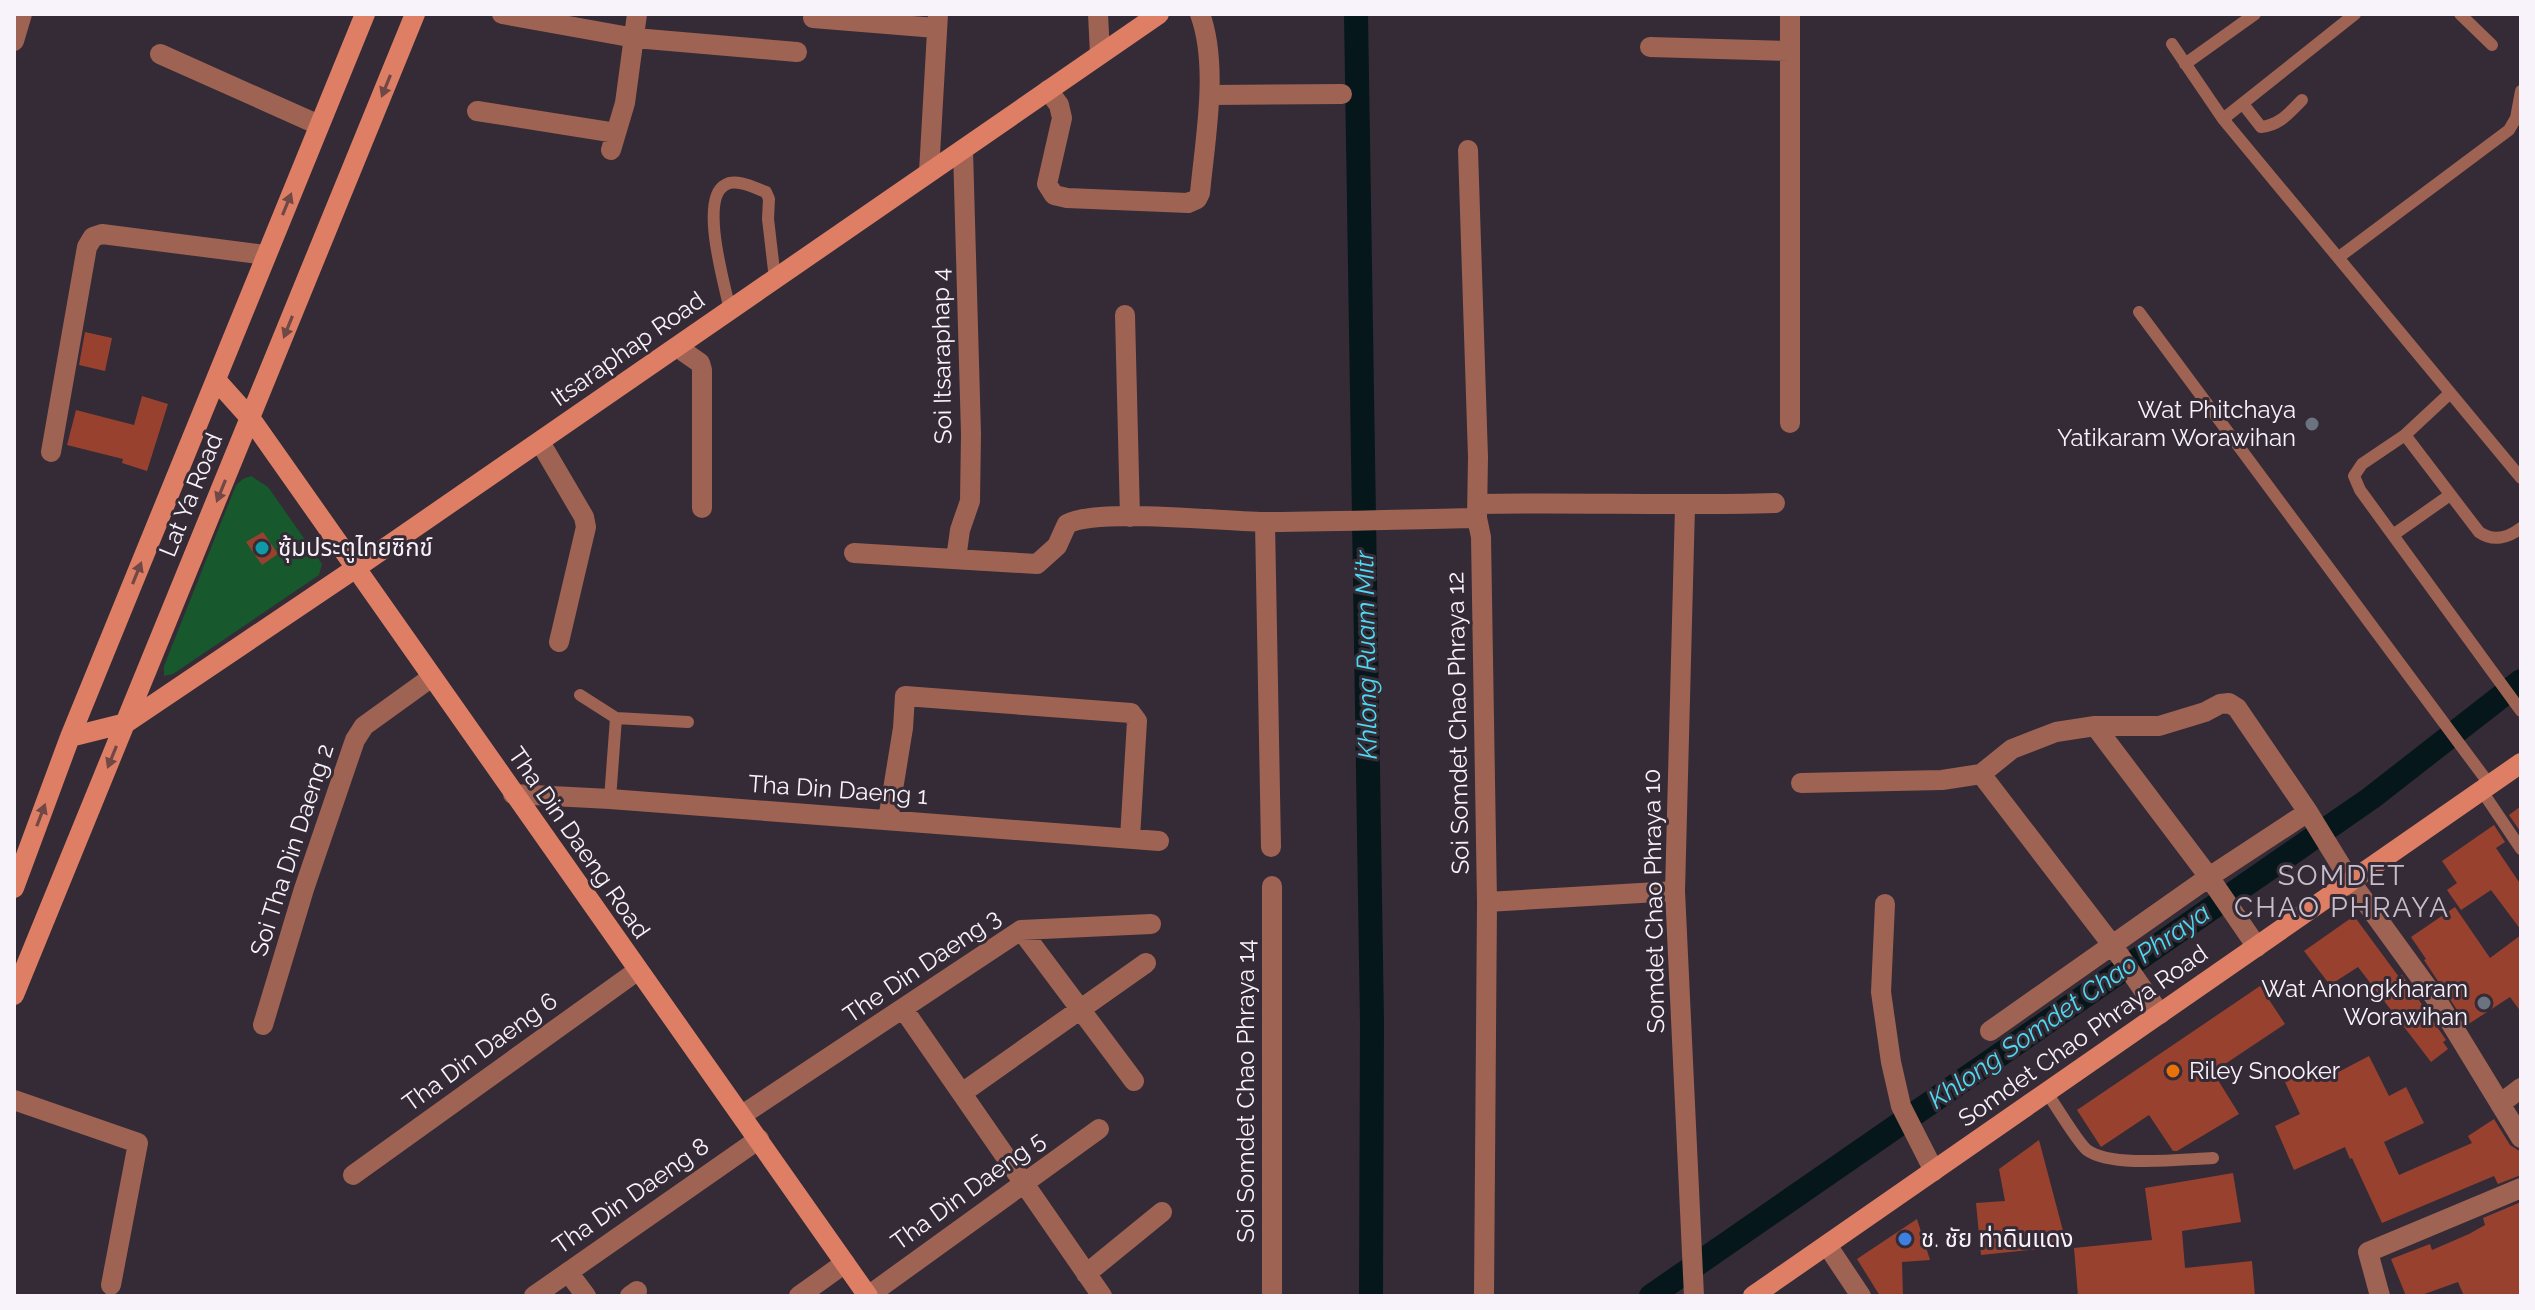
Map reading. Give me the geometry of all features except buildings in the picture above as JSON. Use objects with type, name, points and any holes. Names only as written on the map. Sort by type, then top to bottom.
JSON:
[{"type":"main road","name":"Lat Ya Road","points":[[14,888],[70,737],[365,14]]},
{"type":"main road","name":"Lat Ya Road","points":[[14,995],[415,14]]},
{"type":"main road","name":"Itsaraphap Road","points":[[126,723],[540,442],[1159,14]]},
{"type":"main road","name":"Tha Din Daeng Road","points":[[216,380],[251,419],[868,1296]]},
{"type":"main road","points":[[70,737],[126,723]]},
{"type":"main road","name":"Somdet Chao Phraya Road","points":[[1753,1296],[2521,763]]},
{"type":"street","points":[[14,41],[22,14]]},
{"type":"street","points":[[502,14],[635,38],[797,52]]},
{"type":"street","points":[[477,111],[613,142],[625,103],[637,14]]},
{"type":"street","points":[[1098,14],[1100,54]]},
{"type":"street","points":[[1048,90],[1059,105],[1062,118],[1047,184],[1054,195],[1188,203],[1197,199],[1210,95],[1205,27],[1200,14]]},
{"type":"street","points":[[1790,14],[1790,423]]},
{"type":"street","points":[[813,18],[937,21],[929,172]]},
{"type":"street","points":[[1650,47],[1790,51]]},
{"type":"street","points":[[160,54],[319,125]]},
{"type":"street","points":[[1210,95],[1342,94]]},
{"type":"street","name":"Soi Itsaraphap 4","points":[[956,559],[960,530],[970,501],[963,150]]},
{"type":"street","name":"Soi Somdet Chao Phraya 12","points":[[1468,150],[1477,511],[1481,537],[1487,902],[1484,1296]]},
{"type":"street","points":[[51,452],[87,247],[93,237],[102,234],[266,255]]},
{"type":"street","points":[[1125,315],[1130,517]]},
{"type":"street","points":[[677,347],[700,363],[702,370],[702,508]]},
{"type":"street","points":[[540,442],[584,517],[586,527],[559,642]]},
{"type":"street","points":[[854,553],[1037,564],[1057,546],[1067,524],[1072,521],[1130,517],[1265,522],[1363,520],[1582,502],[1685,506],[1775,503]]},
{"type":"street","name":"Somdet Chao Phraya 10","points":[[1685,506],[1675,891],[1694,1296]]},
{"type":"street","points":[[1265,522],[1271,847]]},
{"type":"street","name":"Soi Tha Din Daeng 2","points":[[263,1025],[304,889],[355,740],[364,726],[432,677]]},
{"type":"street","points":[[888,820],[905,696],[935,698],[1131,713],[1137,721],[1130,838]]},
{"type":"street","points":[[1801,783],[1942,780],[1981,774],[2012,749],[2056,732],[2095,726],[2159,726],[2229,703],[2237,708],[2351,882],[2438,1002],[2521,1138]]},
{"type":"street","points":[[2095,726],[2257,947]]},
{"type":"street","points":[[1981,774],[2160,1014]]},
{"type":"street","name":"Tha Din Daeng 1","points":[[513,794],[1159,841]]},
{"type":"street","points":[[1990,1031],[2116,951],[2311,817]]},
{"type":"street","name":"Soi Somdet Chao Phraya 14","points":[[1272,886],[1272,1296]]},
{"type":"street","points":[[1487,902],[1675,891]]},
{"type":"street","points":[[1885,904],[1881,992],[1891,1062],[1901,1106],[1934,1171]]},
{"type":"street","name":"The Din Daeng 3","points":[[742,1115],[1021,930],[1151,924]]},
{"type":"street","points":[[1021,930],[1134,1081]]},
{"type":"street","points":[[962,1093],[1146,963]]},
{"type":"street","name":"Tha Din Daeng 6","points":[[353,1175],[637,971]]},
{"type":"street","points":[[904,1010],[1102,1296]]},
{"type":"street","points":[[2500,1104],[2521,1088]]},
{"type":"street","points":[[14,1100],[138,1143],[111,1285]]},
{"type":"street","name":"Tha Din Daeng 5","points":[[868,1296],[1099,1129]]},
{"type":"street","name":"Tha Din Daeng 8","points":[[534,1296],[759,1139]]},
{"type":"street","points":[[2380,1296],[2368,1252],[2521,1188]]},
{"type":"street","points":[[1086,1274],[1162,1212]]},
{"type":"street","points":[[1827,1245],[1861,1296]]},
{"type":"street","points":[[799,1296],[845,1263]]},
{"type":"street","points":[[568,1272],[586,1296]]},
{"type":"lane","points":[[2185,64],[2255,14]]},
{"type":"lane","points":[[2223,119],[2355,14]]},
{"type":"lane","points":[[2460,14],[2492,45]]},
{"type":"lane","points":[[2172,44],[2223,119],[2521,478]]},
{"type":"lane","points":[[2339,257],[2509,130],[2516,118],[2521,91]]},
{"type":"lane","points":[[2243,104],[2261,127],[2278,123],[2302,100]]},
{"type":"lane","points":[[730,310],[713,227],[716,194],[724,185],[735,182],[766,192],[775,279]]},
{"type":"lane","points":[[2139,312],[2464,748],[2521,849]]},
{"type":"lane","points":[[2449,394],[2405,435],[2362,464],[2354,476],[2360,490],[2519,708]]},
{"type":"lane","points":[[2405,435],[2479,532],[2487,538],[2502,538],[2521,528]]},
{"type":"lane","points":[[2393,535],[2450,495]]},
{"type":"lane","points":[[580,695],[616,718],[688,722]]},
{"type":"lane","points":[[610,799],[616,718]]},
{"type":"lane","points":[[2047,1093],[2087,1150],[2112,1159],[2143,1161],[2213,1158]]},
{"type":"green space","points":[[251,476],[268,487],[322,564],[319,575],[173,674],[164,676],[164,666],[236,485]]},
{"type":"waterway","name":"Khlong Ruam Mitr","points":[[1356,14],[1372,1023],[1371,1296]]},
{"type":"waterway","name":"Khlong Somdet Chao Phraya","points":[[1651,1296],[2371,798],[2521,681]]},
{"type":"place","name":"Wat Phitchaya Yatikaram Worawihan","points":[[2312,424]]},
{"type":"place","name":"ซุ้มประตูไทยซิกข์","points":[[262,548]]},
{"type":"place","name":"Wat Anongkharam Worawihan","points":[[2484,1003]]},
{"type":"place","name":"Riley Snooker","points":[[2173,1071]]},
{"type":"place","name":"ช. ชัย ท่าดินแดง","points":[[1905,1239]]},
{"type":"district","name":"SOMDET CHAO PHRAYA","points":[[2342,891]]}]
